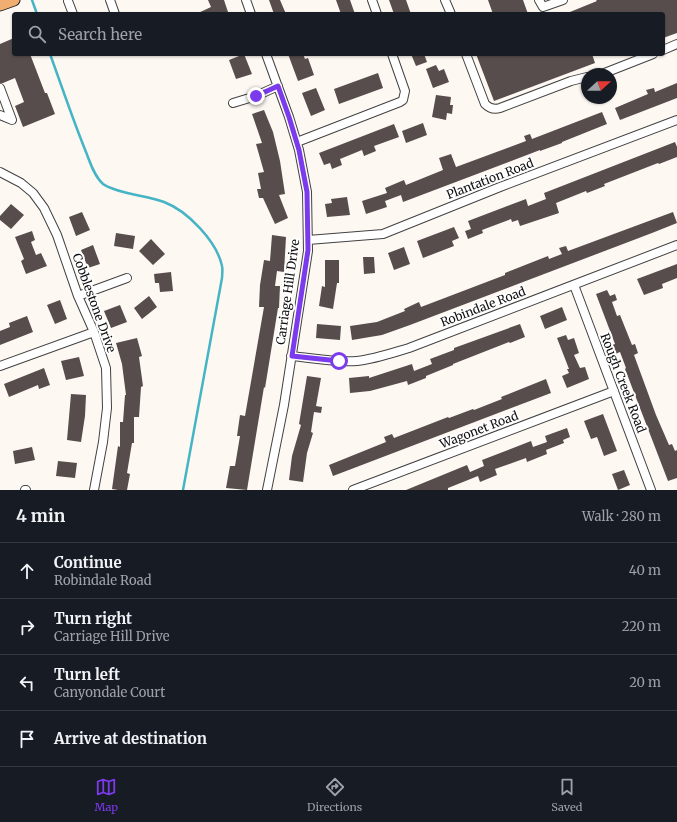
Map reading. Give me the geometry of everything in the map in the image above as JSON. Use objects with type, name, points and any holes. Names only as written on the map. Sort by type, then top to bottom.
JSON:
[{"type":"main road","points":[[0,5],[14,0]]},
{"type":"street","points":[[69,0],[72,12]]},
{"type":"street","points":[[110,0],[114,12]]},
{"type":"street","points":[[246,0],[250,12]]},
{"type":"street","points":[[372,0],[376,12]]},
{"type":"street","points":[[445,0],[450,12]]},
{"type":"street","points":[[539,0],[543,7],[558,1]]},
{"type":"street","points":[[665,49],[677,44]]},
{"type":"street","name":"Carriage Hill Drive","points":[[267,56],[297,142],[307,192],[308,240],[308,250],[284,405],[267,490]]},
{"type":"street","points":[[297,142],[403,100],[405,91],[393,56]]},
{"type":"street","points":[[467,56],[486,104],[494,109],[571,80],[581,78]]},
{"type":"street","points":[[617,68],[648,56]]},
{"type":"street","points":[[233,103],[256,96],[278,86]]},
{"type":"street","points":[[0,88],[12,120],[0,115]]},
{"type":"street","name":"Plantation Road","points":[[308,240],[383,234],[677,120]]},
{"type":"street","name":"Cobblestone Drive","points":[[0,172],[21,183],[33,193],[44,208],[57,235],[78,296],[94,332],[106,368],[106,408],[103,442],[94,490]]},
{"type":"street","name":"Robindale Road","points":[[292,356],[339,361],[358,361],[382,356],[409,348],[677,245]]},
{"type":"street","points":[[78,296],[127,278]]},
{"type":"street","name":"Rough Creek Road","points":[[574,285],[651,490]]},
{"type":"street","points":[[0,366],[94,332]]},
{"type":"street","name":"Wagonet Road","points":[[352,490],[614,391]]},
{"type":"building","points":[[208,0],[224,0],[228,12],[200,12],[211,7]]},
{"type":"building","points":[[269,0],[280,0],[285,12],[273,12]]},
{"type":"building","points":[[336,0],[350,0],[354,12],[340,12]]},
{"type":"building","points":[[389,0],[406,0],[410,12],[393,12]]},
{"type":"building","points":[[488,0],[523,0],[527,12],[492,12]]},
{"type":"building","points":[[596,0],[677,0],[677,33],[665,37],[665,12],[570,12],[597,1]]},
{"type":"building","points":[[12,39],[12,56],[31,56],[55,114],[23,127],[15,106],[24,102],[15,78],[0,83],[0,44]]},
{"type":"building","points":[[239,56],[245,56],[252,74],[236,79],[229,60]]},
{"type":"building","points":[[289,56],[304,56],[305,59],[308,58],[314,75],[298,81]]},
{"type":"building","points":[[412,56],[425,56],[427,62],[416,66]]},
{"type":"building","points":[[477,56],[593,56],[595,63],[494,101]]},
{"type":"building","points":[[436,65],[439,71],[444,69],[449,82],[433,88],[426,69]]},
{"type":"building","points":[[378,73],[383,88],[339,104],[334,89]]},
{"type":"building","points":[[677,83],[677,98],[620,120],[615,108],[648,94],[646,90],[654,88],[655,92]]},
{"type":"building","points":[[316,88],[325,110],[311,116],[302,93]]},
{"type":"building","points":[[436,95],[451,97],[450,105],[453,105],[452,114],[447,113],[446,120],[432,117]]},
{"type":"building","points":[[264,110],[273,132],[280,161],[285,194],[279,195],[288,218],[275,224],[263,198],[259,198],[257,189],[261,189],[258,173],[264,172],[256,144],[262,143],[252,114]]},
{"type":"building","points":[[602,112],[607,124],[562,143],[403,202],[401,195],[385,201],[387,207],[366,214],[362,201],[387,193],[385,188],[404,180],[406,185],[443,170],[439,158],[451,154],[456,167],[526,141],[524,136],[530,134],[532,139]]},
{"type":"building","points":[[423,123],[427,135],[406,143],[402,131]]},
{"type":"building","points":[[394,124],[399,137],[374,146],[376,151],[364,156],[362,150],[340,159],[342,165],[332,169],[330,163],[324,165],[319,153]]},
{"type":"building","points":[[675,142],[677,147],[677,157],[604,184],[605,186],[587,193],[586,191],[556,203],[559,213],[520,226],[518,220],[512,222],[511,219],[482,230],[483,233],[468,239],[465,231],[471,229],[468,221],[526,199],[528,206],[546,199],[544,193]]},
{"type":"building","points":[[347,197],[350,215],[327,217],[325,204],[332,203],[331,199]]},
{"type":"building","points":[[11,204],[24,215],[11,229],[0,220],[0,216]]},
{"type":"building","points":[[82,212],[90,230],[76,236],[69,217]]},
{"type":"building","points":[[673,212],[677,223],[652,233],[382,335],[352,340],[350,326],[377,322],[405,311],[404,309],[419,302],[421,307],[505,275],[505,273],[548,256],[549,259],[562,254],[559,248],[566,246],[568,251]]},
{"type":"building","points":[[454,227],[459,238],[452,241],[454,246],[423,258],[417,241]]},
{"type":"building","points":[[32,231],[35,240],[31,242],[36,255],[41,253],[47,266],[26,274],[21,261],[24,259],[15,237]]},
{"type":"building","points":[[116,233],[135,236],[133,249],[114,246]]},
{"type":"building","points":[[272,235],[286,237],[284,272],[277,271],[275,286],[280,286],[279,308],[247,490],[226,488],[230,466],[235,466],[240,436],[237,436],[240,415],[245,416],[264,307],[259,307],[260,285],[264,260],[270,261]]},
{"type":"building","points":[[151,239],[165,254],[153,265],[139,251]]},
{"type":"building","points":[[93,245],[100,264],[88,268],[81,250]]},
{"type":"building","points":[[404,247],[410,264],[394,270],[388,253]]},
{"type":"building","points":[[363,257],[374,257],[375,273],[364,274]]},
{"type":"building","points":[[325,260],[339,260],[339,283],[337,283],[333,309],[319,306],[322,286],[325,287]]},
{"type":"building","points":[[677,264],[677,278],[662,284],[663,288],[644,295],[637,279]]},
{"type":"building","points":[[171,272],[173,291],[160,292],[159,283],[155,283],[154,274]]},
{"type":"building","points":[[607,290],[610,296],[615,294],[617,300],[612,302],[617,316],[620,315],[632,345],[635,344],[638,353],[634,355],[656,415],[669,445],[672,444],[675,451],[677,450],[677,478],[668,481],[625,369],[626,368],[620,352],[615,354],[612,345],[615,344],[596,294]]},
{"type":"building","points":[[149,296],[157,307],[142,319],[134,308]]},
{"type":"building","points":[[60,300],[67,319],[55,324],[47,305]]},
{"type":"building","points":[[120,305],[127,322],[111,328],[104,311]]},
{"type":"building","points":[[562,307],[567,320],[545,329],[540,316]]},
{"type":"building","points":[[27,316],[33,332],[0,345],[0,331],[10,327],[9,323]]},
{"type":"building","points":[[317,324],[341,326],[340,340],[316,338]]},
{"type":"building","points":[[520,324],[525,337],[453,364],[426,376],[426,378],[408,385],[407,381],[370,391],[350,393],[349,378],[369,376],[369,378],[412,364],[414,371],[432,364],[430,359],[454,350],[454,348]]},
{"type":"building","points":[[566,335],[568,340],[574,338],[579,353],[574,355],[580,368],[585,367],[589,379],[567,388],[562,376],[569,373],[567,369],[569,369],[557,338]]},
{"type":"building","points":[[137,338],[142,356],[139,357],[143,386],[141,387],[139,417],[134,417],[134,443],[132,443],[127,473],[130,474],[127,490],[118,490],[112,489],[118,446],[120,447],[120,422],[123,422],[126,395],[122,364],[116,343]]},
{"type":"building","points":[[79,357],[84,376],[66,380],[61,361]]},
{"type":"building","points":[[44,368],[50,385],[39,389],[38,385],[9,397],[4,384]]},
{"type":"building","points":[[307,376],[321,378],[316,406],[322,407],[321,413],[314,412],[311,432],[313,433],[307,453],[303,482],[289,480],[292,456],[301,425],[299,424]]},
{"type":"building","points":[[546,379],[551,393],[333,476],[329,465],[386,442],[384,437],[392,434],[394,438],[448,417],[449,418],[473,409],[474,410],[502,399],[501,397]]},
{"type":"building","points":[[71,394],[86,395],[85,416],[81,442],[67,440]]},
{"type":"building","points":[[603,414],[617,451],[604,456],[597,437],[591,439],[584,421]]},
{"type":"building","points":[[567,428],[570,437],[563,440],[564,443],[546,450],[547,454],[527,462],[526,458],[495,469],[497,475],[480,482],[478,476],[448,488],[448,490],[406,490],[467,465],[470,472],[484,466],[482,460],[531,441],[533,447],[547,442],[545,436]]},
{"type":"building","points":[[32,447],[35,460],[15,464],[13,451]]},
{"type":"building","points":[[58,461],[77,463],[75,478],[56,476]]},
{"type":"building","points":[[624,470],[630,485],[618,490],[612,474]]},
{"type":"waterway","points":[[32,0],[36,12]]},
{"type":"waterway","points":[[51,56],[72,116],[91,164],[100,181],[115,190],[164,202],[182,212],[192,220],[208,238],[214,247],[222,266],[222,278],[183,490]]},
{"type":"route","points":[[256,96],[278,86],[299,150],[307,192],[308,250],[292,356],[339,361]]}]
